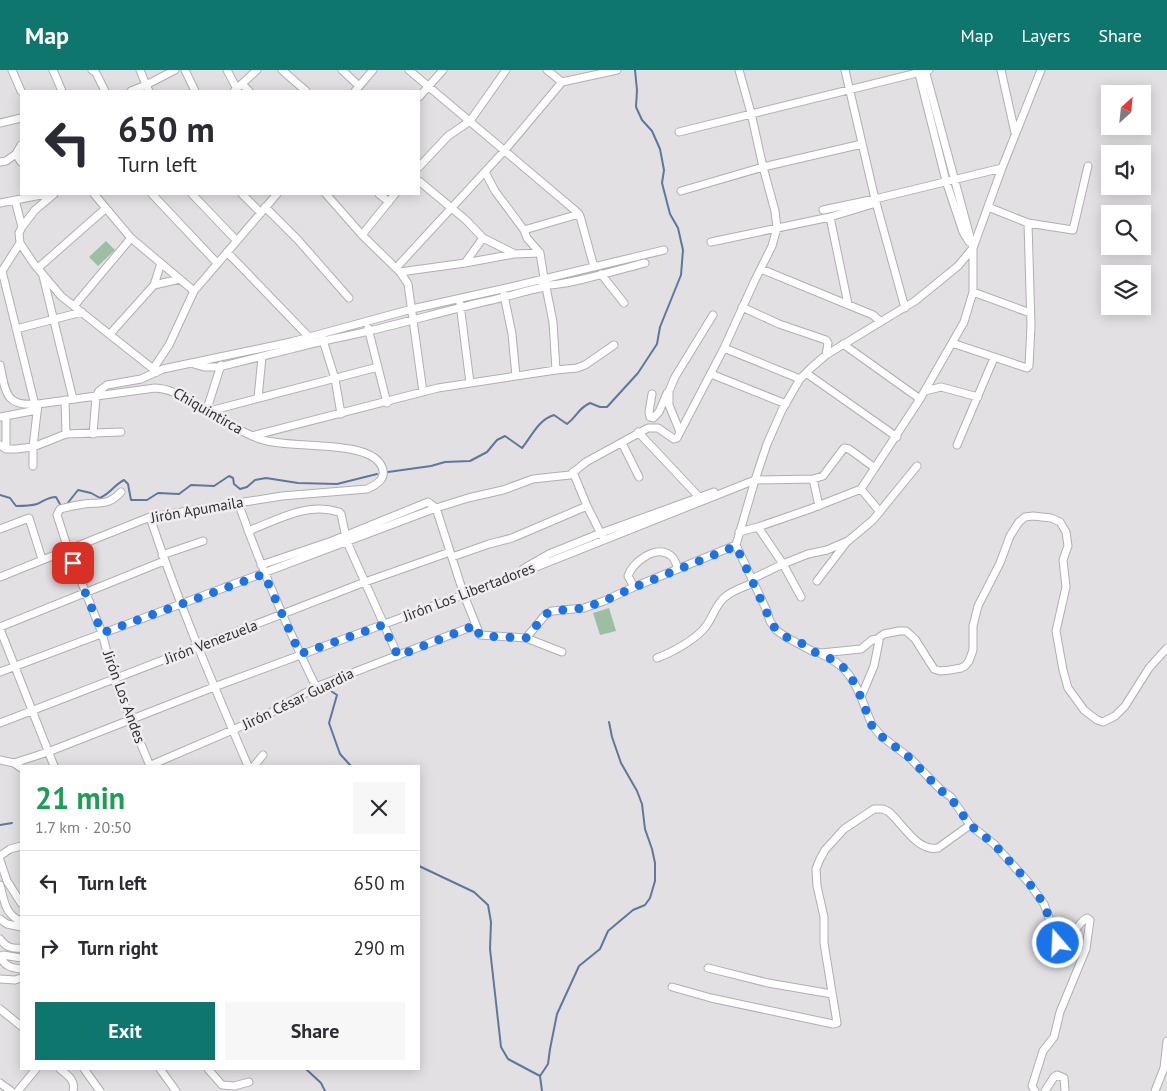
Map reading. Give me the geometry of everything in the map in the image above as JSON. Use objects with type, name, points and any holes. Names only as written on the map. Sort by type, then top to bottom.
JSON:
[{"type":"street","points":[[12,70],[21,90]]},
{"type":"street","points":[[53,70],[62,90]]},
{"type":"street","points":[[92,70],[96,72],[105,90]]},
{"type":"street","points":[[140,70],[147,88],[175,70]]},
{"type":"street","points":[[185,70],[195,90]]},
{"type":"street","points":[[227,70],[238,88],[257,70]]},
{"type":"street","points":[[282,70],[305,90]]},
{"type":"street","points":[[342,70],[357,88],[373,70]]},
{"type":"street","points":[[409,70],[579,214],[594,267]]},
{"type":"street","points":[[420,96],[443,70]]},
{"type":"street","points":[[420,165],[448,136],[470,121],[506,70]]},
{"type":"street","points":[[547,70],[562,82]]},
{"type":"street","points":[[398,270],[505,150],[562,82],[617,70]]},
{"type":"street","points":[[0,672],[264,574],[347,538],[468,498],[503,490],[533,480],[570,475],[586,462],[648,428],[658,428],[674,439],[677,438],[724,348],[772,246],[777,228],[775,211],[739,70]]},
{"type":"street","points":[[845,70],[876,201],[905,308]]},
{"type":"street","points":[[1001,70],[1016,134]]},
{"type":"street","points":[[1035,1091],[1032,1086],[1043,1052],[1054,1037],[1060,1012],[1086,949],[1091,922],[1088,918],[1084,919],[1065,943],[1058,943],[1044,904],[1034,889],[994,844],[970,825],[950,797],[940,790],[910,758],[881,736],[872,726],[856,685],[843,667],[836,661],[821,653],[812,651],[776,630],[770,621],[736,546],[755,480],[768,444],[786,404],[800,379],[826,355],[916,302],[958,266],[973,248],[1041,70]]},
{"type":"street","points":[[679,132],[923,71],[951,181],[973,248],[973,292],[964,322],[897,437],[861,489],[819,506],[739,532]]},
{"type":"street","points":[[0,123],[20,118]]},
{"type":"street","points":[[681,190],[763,167],[862,144]]},
{"type":"street","points":[[0,162],[16,154],[20,147]]},
{"type":"street","points":[[16,154],[20,160]]},
{"type":"street","points":[[988,206],[1028,223],[1073,230],[1088,166]]},
{"type":"street","points":[[823,210],[876,201],[1002,168]]},
{"type":"street","points":[[485,172],[495,191],[524,230],[527,238],[540,253],[544,278]]},
{"type":"street","points":[[420,182],[466,220],[482,238],[514,254]]},
{"type":"street","points":[[0,203],[30,195]]},
{"type":"street","points":[[53,195],[35,210],[22,227],[19,238],[20,243],[61,296],[155,370]]},
{"type":"street","points":[[95,195],[131,238],[194,291]]},
{"type":"street","points":[[153,195],[217,263]]},
{"type":"street","points":[[193,195],[236,240]]},
{"type":"street","points":[[243,195],[298,240],[349,298]]},
{"type":"street","points":[[155,370],[194,291],[276,195]]},
{"type":"street","points":[[329,195],[362,235],[398,270],[408,284],[423,392]]},
{"type":"street","points":[[380,195],[389,202]]},
{"type":"street","points":[[362,235],[394,195]]},
{"type":"street","points":[[15,200],[22,227]]},
{"type":"street","points":[[711,242],[830,218],[876,201]]},
{"type":"street","points":[[40,271],[105,209]]},
{"type":"street","points":[[524,230],[579,214]]},
{"type":"street","points":[[830,218],[848,304]]},
{"type":"street","points":[[952,343],[1027,368],[1030,366],[1031,326],[1028,223]]},
{"type":"street","points":[[74,306],[131,238]]},
{"type":"street","points":[[465,263],[482,238]]},
{"type":"street","points":[[0,280],[1,268],[20,243]]},
{"type":"street","points":[[93,434],[96,396],[107,385],[142,379],[155,370],[291,346],[412,309],[664,250]]},
{"type":"street","points":[[227,252],[310,338]]},
{"type":"street","points":[[398,270],[465,263],[514,254],[540,253]]},
{"type":"street","points":[[110,334],[154,285],[161,263]]},
{"type":"street","points":[[194,364],[204,368],[220,367],[262,357],[310,338],[369,331],[460,307],[504,298],[533,288],[546,287],[644,263]]},
{"type":"street","points":[[1,268],[37,406],[33,466]]},
{"type":"street","points":[[761,269],[848,304],[873,315],[882,322]]},
{"type":"street","points":[[40,271],[54,320],[69,400],[66,434]]},
{"type":"street","points":[[601,274],[624,303]]},
{"type":"street","points":[[154,285],[180,279]]},
{"type":"street","points":[[535,281],[546,287]]},
{"type":"street","points":[[546,287],[553,322],[556,370]]},
{"type":"street","points":[[502,289],[512,334],[516,376]]},
{"type":"street","points":[[973,292],[1030,313]]},
{"type":"street","points":[[459,299],[470,383]]},
{"type":"street","points":[[742,307],[780,324],[824,339],[828,343],[826,355]]},
{"type":"street","points":[[16,329],[82,312]]},
{"type":"street","points":[[652,394],[649,412],[650,417],[653,418],[659,412],[671,384],[712,315]]},
{"type":"street","points":[[366,322],[386,403]]},
{"type":"street","points":[[322,337],[335,379],[341,414]]},
{"type":"street","points":[[843,344],[920,399]]},
{"type":"street","points":[[251,436],[423,392],[470,383],[577,368],[585,365],[614,345]]},
{"type":"street","points":[[724,348],[800,379]]},
{"type":"street","points":[[258,398],[262,357]]},
{"type":"street","points":[[206,412],[224,358]]},
{"type":"street","points":[[957,446],[994,358]]},
{"type":"street","name":"Chiquintirca","points":[[0,365],[8,394],[15,402],[21,405],[37,406],[115,392],[168,388],[206,412],[251,436],[271,443],[362,451],[373,455],[380,461]]},
{"type":"street","points":[[206,412],[378,367]]},
{"type":"street","points":[[806,373],[897,437]]},
{"type":"street","points":[[711,374],[786,404]]},
{"type":"street","points":[[925,391],[934,387],[950,388],[978,397]]},
{"type":"street","points":[[669,391],[669,405],[680,432]]},
{"type":"street","points":[[37,406],[3,417],[3,447],[33,447],[66,434],[121,432]]},
{"type":"street","points":[[638,432],[701,499]]},
{"type":"street","points":[[622,443],[638,477]]},
{"type":"street","points":[[755,480],[813,479],[823,476],[844,448],[849,449],[875,468]]},
{"type":"street","name":"Jirón Apumaila","points":[[0,577],[150,517],[299,494],[367,489],[377,484],[384,475],[380,461]]},
{"type":"street","points":[[817,581],[848,541],[873,520],[917,466]]},
{"type":"street","points":[[573,472],[602,536]]},
{"type":"street","points":[[813,479],[819,506]]},
{"type":"street","name":"Jirón Los Libertadores","points":[[14,763],[48,752],[300,654],[514,576],[602,536],[755,480]]},
{"type":"street","points":[[861,489],[880,512]]},
{"type":"street","name":"Jirón Los Andes","points":[[121,492],[107,503],[85,504],[60,509],[57,515],[68,549],[102,633],[114,679],[150,765]]},
{"type":"street","points":[[238,502],[264,574],[316,688]]},
{"type":"street","name":"Jirón Venezuela","points":[[0,723],[365,582],[512,538],[587,506]]},
{"type":"street","points":[[248,531],[306,509],[316,508],[339,512],[347,538],[365,582],[398,656]]},
{"type":"street","points":[[436,508],[464,595],[479,634],[483,636],[526,638],[562,652]]},
{"type":"street","points":[[821,653],[861,649],[872,640],[884,634],[899,631],[906,632],[915,639],[934,669],[940,671],[965,666],[973,650],[973,626],[978,606],[1000,563],[1010,536],[1019,522],[1025,517],[1033,516],[1051,518],[1060,522],[1066,532],[1068,546],[1063,560],[1066,587],[1056,631],[1068,688],[1084,710],[1097,720],[1103,722],[1115,716],[1125,706],[1154,662],[1167,648]]},
{"type":"street","points":[[150,517],[163,558],[182,603],[197,647],[248,765]]},
{"type":"street","points":[[0,529],[29,518],[42,559]]},
{"type":"street","points":[[758,527],[783,564],[801,597]]},
{"type":"street","points":[[261,565],[332,541],[347,538]]},
{"type":"street","points":[[54,765],[0,628],[203,541]]},
{"type":"street","points":[[657,658],[669,654],[706,627],[724,597],[730,593],[783,564],[848,541]]},
{"type":"street","points":[[526,638],[546,614],[552,611],[584,608],[604,601],[736,546]]},
{"type":"street","points":[[634,587],[628,576],[630,570],[636,563],[658,552],[672,556],[678,569]]},
{"type":"street","name":"Jirón César Guardia","points":[[152,765],[265,716],[316,688],[476,625]]},
{"type":"street","points":[[861,697],[874,666],[878,638]]},
{"type":"street","points":[[255,765],[263,755]]},
{"type":"street","points":[[0,760],[14,763],[20,767]]},
{"type":"street","points":[[672,988],[835,1024],[838,1020],[824,943],[824,917],[818,896],[816,876],[820,859],[825,850],[844,829],[874,809],[883,809],[889,812],[922,846],[933,849],[938,848],[970,825]]},
{"type":"street","points":[[20,846],[10,848],[0,858],[7,881],[20,900]]},
{"type":"street","points":[[0,885],[8,911],[20,920]]},
{"type":"street","points":[[0,918],[7,924],[20,927]]},
{"type":"street","points":[[0,939],[10,948],[20,948]]},
{"type":"street","points":[[20,958],[1,956],[7,966],[20,969]]},
{"type":"street","points":[[708,968],[768,984],[832,994]]},
{"type":"street","points":[[0,979],[20,978]]},
{"type":"street","points":[[0,1009],[20,1025]]},
{"type":"street","points":[[1154,1091],[1164,1068],[1167,1041]]},
{"type":"street","points":[[18,1091],[35,1070]]},
{"type":"street","points":[[61,1070],[72,1081],[73,1091]]},
{"type":"street","points":[[85,1070],[100,1091]]},
{"type":"street","points":[[161,1070],[176,1091]]},
{"type":"street","points":[[209,1070],[222,1085],[234,1086],[249,1082]]},
{"type":"street","points":[[1045,1091],[1057,1075],[1064,1078],[1065,1091]]},
{"type":"street","points":[[0,1083],[11,1091]]},
{"type":"green space","points":[[106,241],[115,250],[98,266],[89,257]]},
{"type":"green space","points":[[609,608],[616,631],[600,635],[593,613]]},
{"type":"waterway","points":[[388,472],[431,466],[445,462],[470,461],[487,452],[497,440],[505,436],[522,448],[539,424],[548,417],[554,415],[567,424],[582,408],[590,403],[600,407],[607,407],[638,373],[657,344],[660,327],[681,275],[683,250],[678,228],[670,214],[662,183],[664,170],[660,149],[652,131],[642,120],[636,107],[635,70]]},
{"type":"waterway","points":[[0,495],[10,498],[16,506],[34,505],[48,498],[56,497],[61,506],[67,504],[78,490],[91,493],[100,498],[124,480],[128,484],[131,500],[147,500],[158,493],[179,494],[191,485],[214,486],[229,476],[233,478],[234,484],[240,489],[247,487],[255,480],[266,478],[298,483],[337,484],[377,474]]},
{"type":"waterway","points":[[328,689],[337,695],[329,723],[340,754],[350,765]]},
{"type":"waterway","points":[[540,1076],[548,1064],[557,1014],[579,966],[600,949],[608,931],[633,910],[645,905],[650,898],[655,881],[655,863],[645,829],[642,804],[621,763],[609,722]]},
{"type":"waterway","points":[[0,825],[12,823]]},
{"type":"waterway","points":[[420,866],[474,892],[488,905],[491,922],[490,949],[501,1047],[508,1059],[540,1076],[542,1091]]},
{"type":"waterway","points":[[307,1070],[321,1083],[325,1091]]},
{"type":"route","points":[[73,563],[102,633],[264,574],[300,654],[383,625],[398,656],[476,625],[479,634],[483,636],[526,638],[546,614],[552,611],[584,608],[604,601],[736,546],[770,621],[776,630],[786,637],[803,644],[812,651],[821,653],[836,661],[843,667],[856,685],[872,726],[888,742],[904,752],[940,790],[950,797],[970,825],[994,844],[1029,883],[1044,904],[1058,943]]}]
